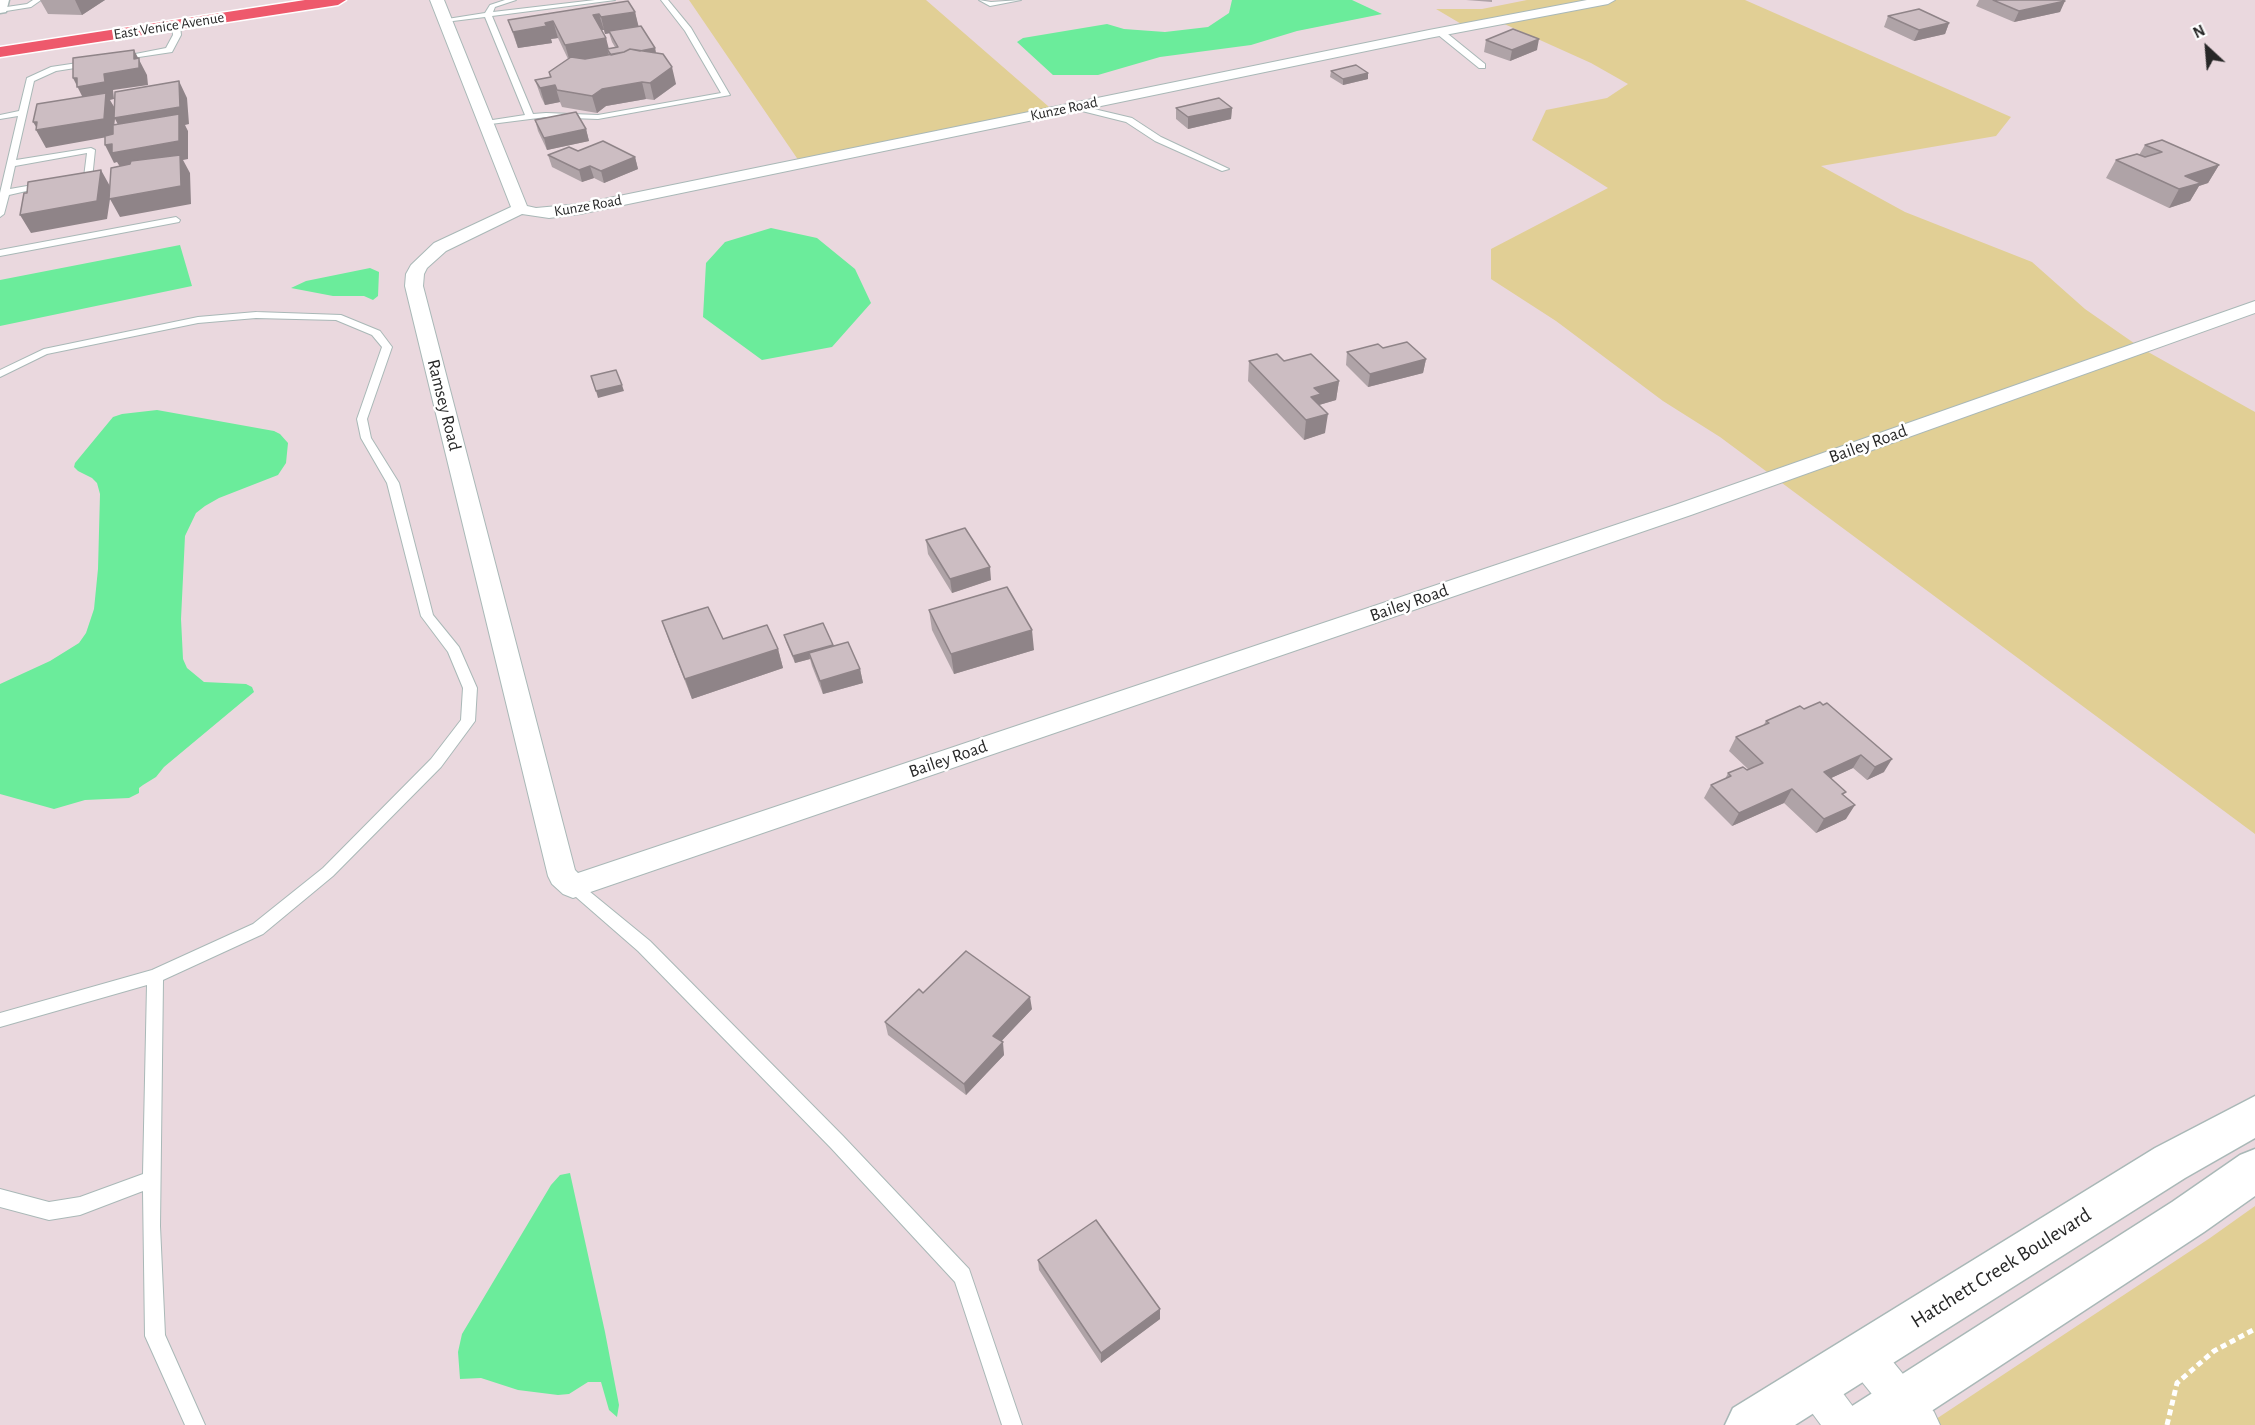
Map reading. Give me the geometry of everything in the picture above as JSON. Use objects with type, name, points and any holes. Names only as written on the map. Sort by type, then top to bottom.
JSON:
[{"type":"main road","name":"East Venice Avenue","points":[[0,40],[266,0]]},
{"type":"main road","name":"East Venice Avenue","points":[[0,52],[338,0]]},
{"type":"street","points":[[0,9],[2,0]]},
{"type":"street","points":[[437,0],[520,208]]},
{"type":"street","name":"Kunze Road","points":[[520,208],[543,213],[580,209],[1440,32],[1608,0]]},
{"type":"street","name":"Ramsey Road","points":[[520,208],[440,247],[420,265],[415,274],[414,286],[567,881]]},
{"type":"street","name":"Bailey Road","points":[[567,881],[1683,510],[2255,306]]},
{"type":"street","name":"Hatchett Creek Boulevard","points":[[1750,1425],[2170,1163],[2255,1116]]},
{"type":"street","points":[[1863,1354],[1897,1417],[2255,1170]]},
{"type":"street","points":[[1814,1385],[1844,1425]]},
{"type":"lane","points":[[0,9],[28,6],[38,0]]},
{"type":"lane","points":[[513,0],[492,6],[488,15],[530,117]]},
{"type":"lane","points":[[445,20],[612,0]]},
{"type":"lane","points":[[486,123],[563,114],[598,117],[726,95],[688,30],[664,0]]},
{"type":"lane","points":[[982,0],[990,4],[1017,0]]},
{"type":"lane","points":[[114,59],[169,50],[177,35],[176,25]]},
{"type":"lane","points":[[1440,32],[1482,66]]},
{"type":"lane","points":[[0,214],[7,166],[28,83],[36,76],[54,69],[104,60]]},
{"type":"lane","points":[[1077,107],[1129,120],[1158,139],[1225,169]]},
{"type":"lane","points":[[0,117],[21,113]]},
{"type":"lane","points":[[7,166],[91,150],[88,179],[67,183]]},
{"type":"lane","points":[[4,193],[56,184]]},
{"type":"lane","points":[[0,253],[176,220]]},
{"type":"lane","points":[[0,374],[44,352],[198,320],[256,315],[338,317],[376,333],[387,347],[362,418],[366,438],[393,483],[427,616],[454,650],[470,688],[468,721],[436,763],[328,872],[258,929],[155,976],[0,1020]]},
{"type":"lane","points":[[567,881],[644,946],[837,1142],[962,1276],[1012,1425]]},
{"type":"lane","points":[[155,976],[152,1179],[155,1336],[195,1425]]},
{"type":"lane","points":[[0,1198],[49,1211],[80,1206],[152,1179]]},
{"type":"path","points":[[2167,1425],[2177,1383],[2214,1351],[2255,1329]]},
{"type":"shaded area","points":[[689,0],[926,0],[1056,113],[803,167]]},
{"type":"shaded area","points":[[1232,0],[1352,0],[1382,14],[1297,31],[1251,45],[1160,57],[1098,75],[1053,75],[1017,42],[1023,38],[1107,24],[1124,29],[1165,32],[1208,27],[1229,13]]},
{"type":"shaded area","points":[[1527,0],[1745,0],[2011,117],[1996,136],[1821,166],[1905,212],[2032,262],[2085,309],[2141,348],[2255,412],[2255,834],[1720,437],[1663,401],[1556,321],[1491,279],[1491,249],[1608,188],[1532,140],[1546,110],[1607,98],[1628,84],[1591,63],[1491,18],[1463,25],[1436,9],[1482,9]]},
{"type":"shaded area","points":[[771,228],[817,238],[855,269],[871,303],[832,347],[762,360],[703,317],[706,263],[725,242]]},
{"type":"shaded area","points":[[180,245],[192,286],[0,326],[0,280]]},
{"type":"shaded area","points":[[370,268],[379,272],[378,296],[373,300],[364,296],[333,296],[291,288],[306,281]]},
{"type":"shaded area","points":[[157,410],[274,431],[288,443],[286,463],[278,475],[219,498],[205,506],[196,513],[185,536],[181,619],[183,659],[187,668],[204,682],[246,684],[252,687],[254,692],[164,767],[156,777],[139,788],[139,793],[129,798],[85,800],[54,809],[0,794],[0,684],[50,661],[79,643],[86,633],[94,609],[98,569],[100,494],[97,483],[78,471],[74,467],[75,463],[113,417]]},
{"type":"shaded area","points":[[570,1173],[605,1332],[619,1405],[617,1417],[609,1410],[601,1382],[588,1382],[569,1394],[558,1395],[518,1390],[481,1378],[460,1379],[458,1352],[462,1334],[551,1185],[560,1175]]},
{"type":"shaded area","points":[[2255,1206],[2255,1425],[1927,1425],[2210,1238]]},
{"type":"building","points":[[1993,0],[2062,0],[2065,1],[2019,11]]},
{"type":"building","points":[[628,1],[635,12],[601,17],[599,14],[593,15],[606,38],[565,45],[553,21],[545,23],[547,26],[513,32],[508,20]]},
{"type":"building","points":[[1919,9],[1949,23],[1919,30],[1888,16]]},
{"type":"building","points":[[641,26],[655,48],[640,51],[630,49],[611,55],[607,49],[618,47],[609,31]]},
{"type":"building","points":[[1513,29],[1539,39],[1512,50],[1486,40]]},
{"type":"building","points":[[630,49],[663,54],[672,67],[650,83],[642,82],[602,89],[592,96],[557,90],[555,85],[540,88],[535,80],[551,77],[549,72],[571,57],[585,59]]},
{"type":"building","points":[[134,50],[134,59],[139,58],[139,68],[104,74],[105,82],[77,87],[77,78],[73,78],[73,58]]},
{"type":"building","points":[[1356,65],[1368,73],[1343,79],[1331,71]]},
{"type":"building","points":[[179,81],[180,107],[114,118],[115,92]]},
{"type":"building","points":[[106,93],[104,119],[36,130],[37,122],[33,122],[37,104]]},
{"type":"building","points":[[1219,98],[1232,108],[1188,117],[1176,108]]},
{"type":"building","points":[[576,112],[586,129],[544,138],[535,120]]},
{"type":"building","points":[[179,114],[179,141],[112,153],[112,144],[105,145],[105,136],[113,134],[113,125]]},
{"type":"building","points":[[2162,140],[2219,165],[2185,176],[2201,183],[2179,189],[2116,160],[2137,154],[2145,157],[2162,152],[2145,145]]},
{"type":"building","points":[[603,141],[635,157],[601,171],[590,166],[579,170],[548,155],[569,147],[578,151]]},
{"type":"building","points":[[180,155],[181,186],[109,199],[111,168],[130,164],[131,161]]},
{"type":"building","points":[[101,170],[97,201],[20,215],[28,182]]},
{"type":"building","points":[[1407,342],[1426,359],[1370,374],[1347,352],[1378,344],[1383,348]]},
{"type":"building","points":[[1277,354],[1284,361],[1311,354],[1339,381],[1314,388],[1321,394],[1311,397],[1328,414],[1306,420],[1249,361]]},
{"type":"building","points":[[616,370],[622,385],[596,391],[591,376]]},
{"type":"building","points":[[965,528],[990,567],[950,579],[926,540]]},
{"type":"building","points":[[1007,587],[1032,630],[951,654],[929,610]]},
{"type":"building","points":[[708,607],[723,639],[767,625],[778,649],[685,679],[662,621]]},
{"type":"building","points":[[823,623],[833,645],[793,656],[784,635]]},
{"type":"building","points":[[848,642],[860,669],[820,681],[809,653]]},
{"type":"building","points":[[1820,702],[1823,705],[1827,703],[1892,759],[1875,767],[1861,755],[1824,772],[1846,792],[1842,794],[1855,805],[1824,819],[1792,789],[1739,813],[1711,785],[1731,776],[1728,773],[1743,767],[1747,770],[1763,763],[1736,737],[1800,706],[1804,709]]},
{"type":"building","points":[[966,951],[1030,997],[993,1036],[1003,1042],[964,1084],[885,1022],[919,989],[923,993]]},
{"type":"building","points":[[1096,1220],[1160,1309],[1101,1353],[1038,1260]]}]
